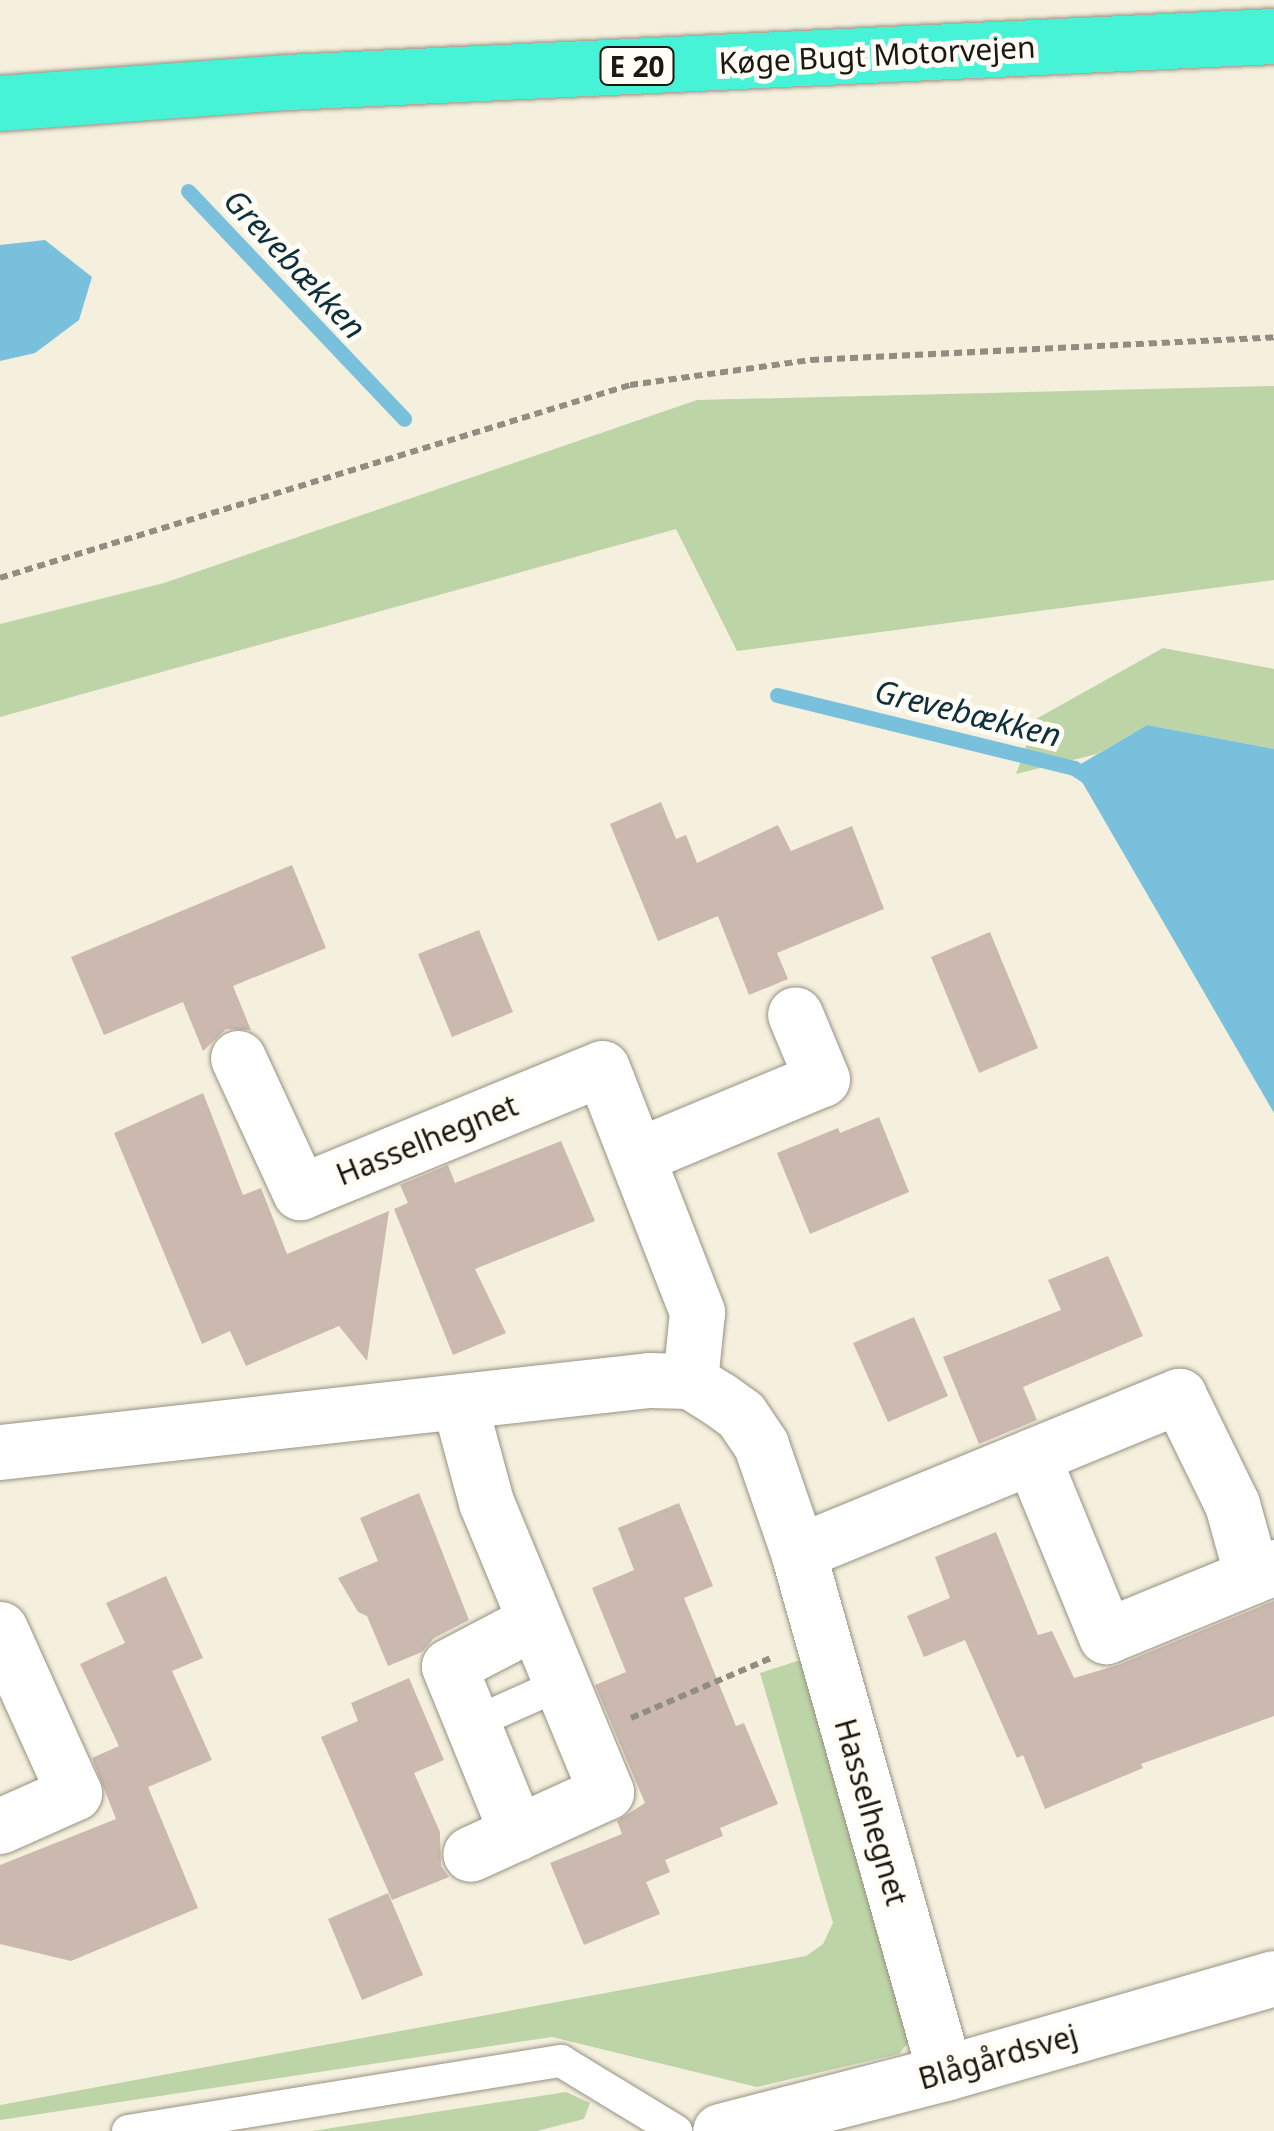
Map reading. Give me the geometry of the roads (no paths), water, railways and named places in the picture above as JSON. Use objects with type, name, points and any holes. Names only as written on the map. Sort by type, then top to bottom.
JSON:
[{"type":"highway","name":"Køge Bugt Motorvejen","points":[[0,102],[286,82],[1274,36]]},
{"type":"street","points":[[639,1156],[822,1078],[795,1014]]},
{"type":"street","name":"Hasselhegnet","points":[[238,1058],[300,1192],[602,1068],[696,1312],[690,1381],[741,1415],[761,1444],[798,1552],[945,2073]]},
{"type":"street","points":[[0,1452],[650,1380],[690,1381]]},
{"type":"street","points":[[798,1552],[1032,1456],[1179,1396],[1263,1572],[1106,1636],[1032,1456]]},
{"type":"street","points":[[459,1402],[486,1502],[606,1792],[494,1843],[448,1666],[535,1621]]},
{"type":"street","points":[[0,1629],[19,1721],[74,1793],[0,1826]]},
{"type":"street","name":"Blågårdsvej","points":[[720,2131],[945,2073],[1274,1978]]},
{"type":"lane","points":[[498,1712],[561,1684]]},
{"type":"lane","points":[[128,2131],[561,2061],[676,2131]]},
{"type":"water","points":[[45,240],[92,277],[79,320],[35,353],[0,361],[0,245]]},
{"type":"water","points":[[1147,725],[1274,749],[1274,1113],[1074,768]]},
{"type":"waterway","name":"Grevebækken","points":[[188,191],[404,419]]},
{"type":"waterway","name":"Grevebækken","points":[[777,695],[1074,768],[1091,779]]}]
